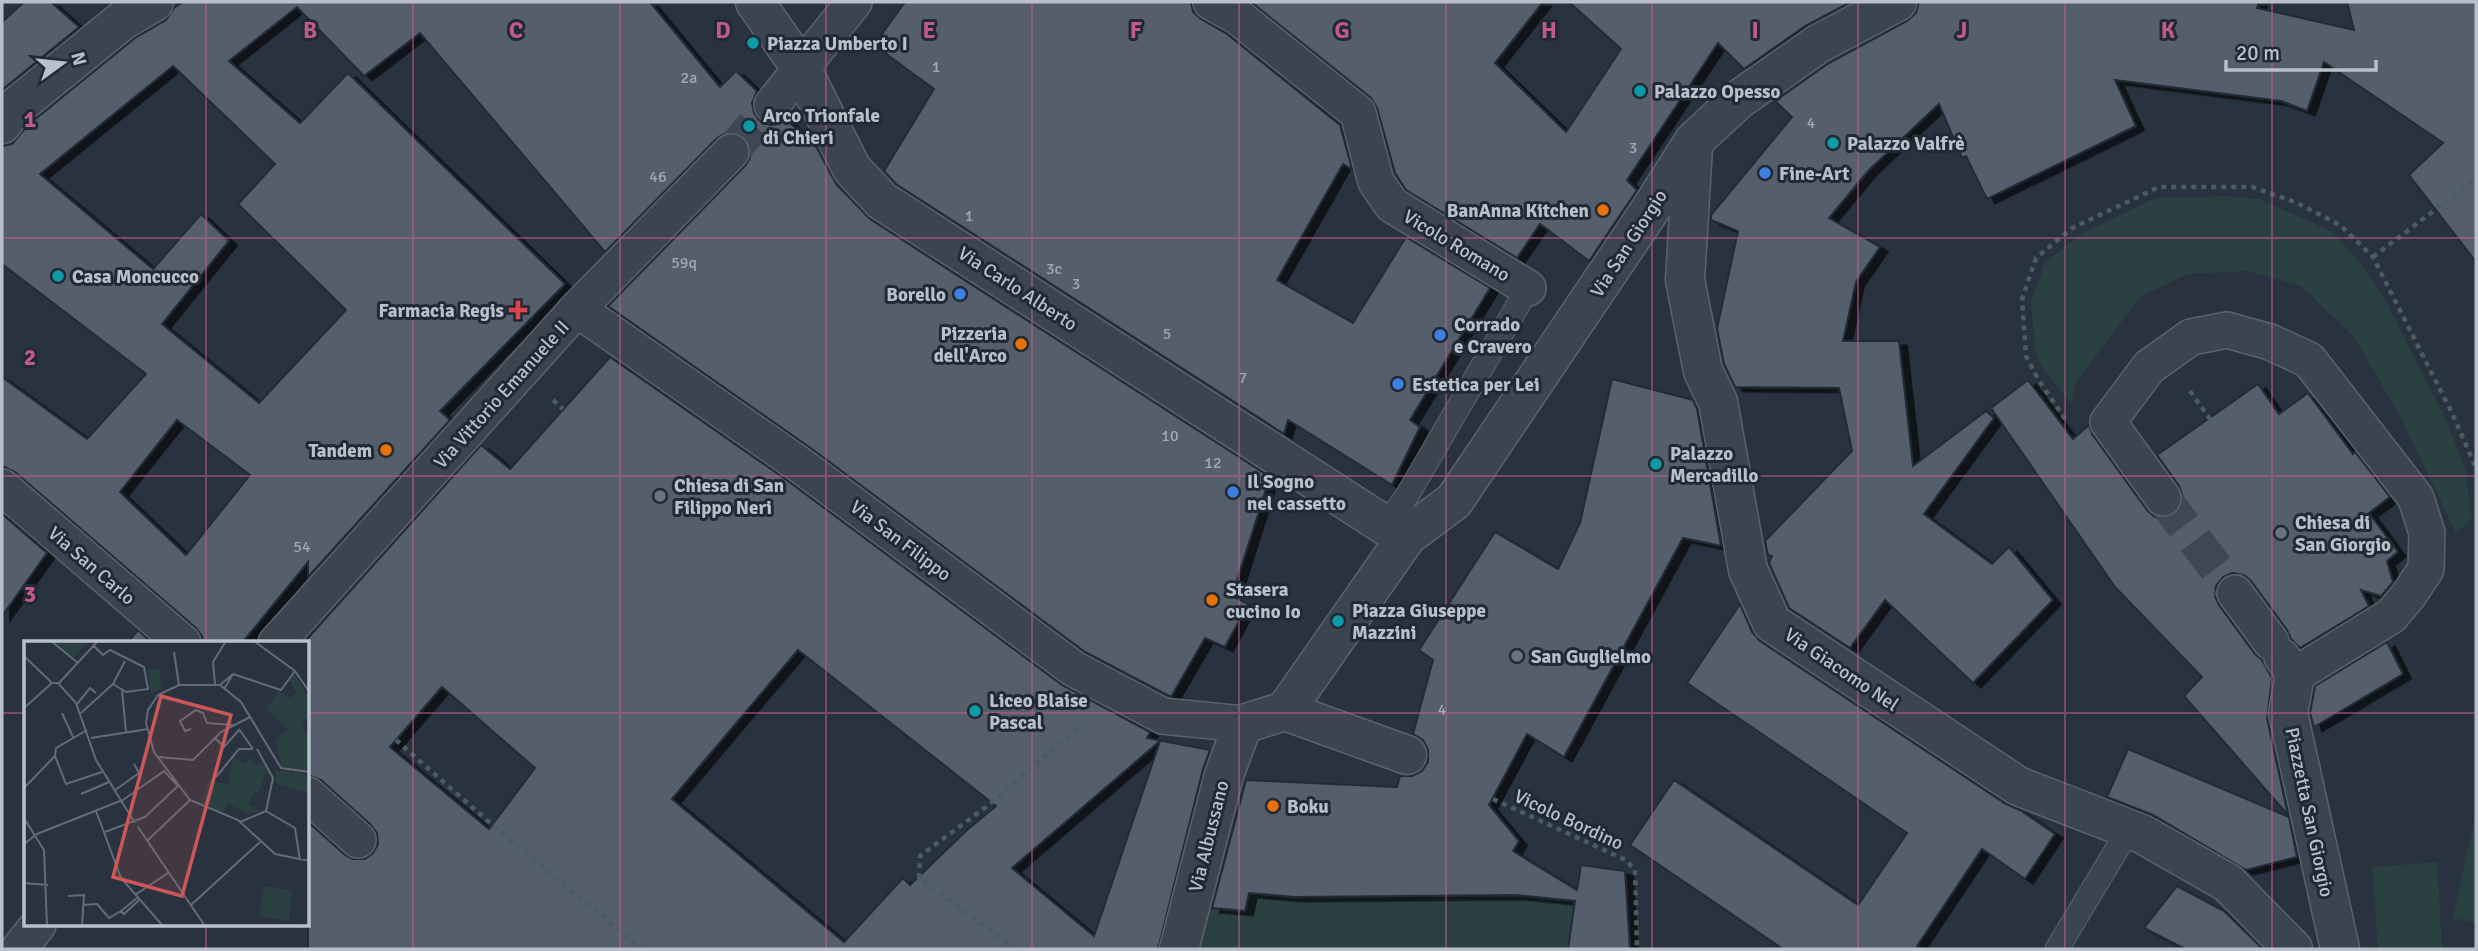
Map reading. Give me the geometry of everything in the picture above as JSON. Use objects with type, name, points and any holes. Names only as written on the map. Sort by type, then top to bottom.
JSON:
[{"type":"street","points":[[2,124],[12,110],[123,20],[154,2]]},
{"type":"street","points":[[755,2],[801,68]]},
{"type":"street","points":[[772,105],[854,2]]},
{"type":"street","name":"Vicolo Romano","points":[[1211,2],[1238,17],[1358,113],[1376,182],[1392,205],[1528,288]]},
{"type":"street","name":"Via San Giorgio","points":[[1397,531],[1454,501],[1650,210],[1693,141],[1738,100],[1818,44],[1897,2]]},
{"type":"street","name":"Via Carlo Alberto","points":[[801,68],[852,169],[881,201],[1397,531]]},
{"type":"street","name":"Via Giacomo Nel","points":[[1693,141],[1685,279],[1703,372],[1718,402],[1748,570],[1772,623],[2018,786],[2142,834],[2228,883],[2293,949]]},
{"type":"street","name":"Via Vittorio Emanuele II","points":[[278,641],[577,309],[731,152]]},
{"type":"street","name":"Via San Filippo","points":[[577,309],[800,465],[1074,669],[1163,716],[1243,724]]},
{"type":"street","points":[[2163,498],[2108,422],[2149,367],[2191,337],[2227,330],[2270,342],[2309,360],[2416,498],[2427,533],[2426,569],[2391,616],[2283,658],[2235,593]]},
{"type":"street","name":"Via San Carlo","points":[[2,487],[181,641]]},
{"type":"street","points":[[1285,710],[1397,531]]},
{"type":"street","name":"Piazzetta San Giorgio","points":[[2283,658],[2288,713],[2340,949]]},
{"type":"street","points":[[1243,724],[1285,710],[1407,755]]},
{"type":"street","name":"Via Albussano","points":[[1179,949],[1224,775],[1243,724]]},
{"type":"street","points":[[310,797],[358,840]]},
{"type":"street","points":[[19,949],[36,926]]},
{"type":"lane","name":"Vicolo Romano","points":[[1397,531],[1408,494],[1528,288]]},
{"type":"lane","points":[[2057,949],[2129,829]]},
{"type":"path","points":[[2373,257],[2476,179]]},
{"type":"path","points":[[2039,379],[2026,356],[2022,299],[2036,258],[2072,228],[2159,187],[2252,187],[2295,202],[2340,225],[2373,257],[2453,415],[2476,468]]},
{"type":"path","points":[[554,400],[563,408]]},
{"type":"path","points":[[1016,949],[919,878],[920,856],[986,807],[1119,693]]},
{"type":"path","points":[[396,740],[489,822],[642,949]]},
{"type":"path","name":"Vicolo Bordino","points":[[1493,799],[1626,860],[1635,870],[1637,949]]},
{"type":"green space","points":[[2226,196],[2259,199],[2333,232],[2364,268],[2386,302],[2447,422],[2466,472],[2471,520],[2456,533],[2401,418],[2361,349],[2351,334],[2301,286],[2249,271],[2188,274],[2140,297],[2077,381],[2072,404],[2044,370],[2036,355],[2031,303],[2045,263],[2081,234],[2156,198]]},
{"type":"green space","points":[[2476,811],[2476,923],[2453,918]]},
{"type":"green space","points":[[2437,862],[2442,949],[2378,949],[2372,867]]},
{"type":"green space","points":[[1248,893],[1294,897],[1516,895],[1575,901],[1568,949],[1200,949],[1204,907],[1244,911]]},
{"type":"building","points":[[24,2],[51,2],[79,27],[2,90],[2,22]]},
{"type":"building","points":[[183,2],[650,2],[720,87],[736,71],[757,91],[752,103],[759,120],[770,125],[779,124],[786,119],[817,148],[836,184],[870,219],[1270,477],[1232,596],[1248,604],[1225,647],[1205,638],[1171,697],[1085,652],[812,449],[608,306],[745,166],[750,158],[750,147],[745,137],[735,132],[717,138],[605,252],[420,33],[364,76],[297,7],[229,61],[300,123],[348,73],[565,284],[440,411],[450,420],[308,577],[308,562],[244,641],[203,641],[196,628],[15,472],[2,466],[2,377],[87,439],[146,374],[2,264],[2,146],[12,144],[28,125],[135,38],[166,20],[174,8]],"holes":[[[173,66],[275,164],[238,204],[346,310],[259,403],[162,324],[229,241],[201,214],[153,269],[40,174]],[[177,420],[250,475],[186,555],[120,492]]]},
{"type":"building","points":[[905,2],[1191,2],[1193,12],[1201,19],[1227,34],[1340,125],[1352,169],[1343,164],[1277,280],[1353,323],[1406,237],[1490,288],[1410,420],[1420,427],[1392,485],[1288,420],[1284,434],[896,184],[884,171],[934,89],[874,45]]},
{"type":"building","points":[[1251,2],[1543,2],[1495,63],[1566,132],[1621,49],[1569,2],[1851,2],[1805,26],[1744,69],[1718,43],[1627,180],[1637,190],[1589,261],[1540,224],[1517,258],[1406,190],[1395,173],[1377,108],[1371,98]]},
{"type":"building","points":[[1919,2],[2259,2],[2257,8],[2354,30],[2347,2],[2476,2],[2476,262],[2409,175],[2443,143],[2324,62],[2307,111],[2281,101],[2115,80],[2136,126],[1987,199],[1966,156],[1962,158],[1939,104],[1869,170],[1829,218],[1880,247],[1856,282],[1843,341],[1899,341],[1913,466],[1986,411],[1994,418],[1924,514],[1992,564],[2009,547],[2053,600],[1973,683],[1885,600],[1850,648],[1789,608],[1769,563],[1772,556],[1768,555],[1765,541],[1852,451],[1839,388],[1735,387],[1724,364],[1717,329],[1738,231],[1711,220],[1711,215],[1792,117],[1775,101],[1829,63],[1907,21],[1916,13]]},
{"type":"building","points":[[610,357],[788,481],[1062,685],[1150,732],[1147,738],[1210,750],[1158,949],[308,949],[310,824],[353,859],[365,859],[373,853],[378,844],[377,833],[371,825],[321,780],[310,776],[308,638],[481,445],[510,469]],"holes":[[[798,650],[996,806],[910,885],[903,878],[844,942],[672,799]],[[442,687],[535,768],[489,829],[390,747]],[[1160,741],[1094,936],[1012,868]]]},
{"type":"building","points":[[1612,379],[1693,400],[1697,409],[1721,546],[1683,538],[1564,757],[1527,734],[1489,805],[1519,841],[1513,851],[1577,890],[1581,865],[1625,871],[1630,949],[1568,949],[1575,901],[1516,895],[1294,897],[1249,893],[1245,911],[1212,908],[1246,780],[1397,787],[1400,776],[1412,776],[1422,771],[1428,762],[1428,750],[1423,740],[1413,734],[1433,660],[1419,650],[1495,532],[1558,569],[1580,523]]},
{"type":"building","points":[[2028,380],[2073,439],[2089,425],[2092,434],[2147,510],[2155,517],[2166,518],[2175,514],[2182,506],[2183,497],[2179,486],[2157,455],[2258,384],[2279,414],[2308,393],[2353,454],[2355,452],[2390,497],[2369,513],[2398,552],[2387,561],[2393,582],[2381,596],[2361,590],[2369,606],[2300,648],[2244,575],[2232,573],[2223,577],[2216,586],[2215,596],[2219,605],[2262,660],[2272,678],[2267,718],[2288,815],[2184,696],[2202,677],[2115,587],[1991,408]]},
{"type":"building","points":[[2,514],[47,553],[2,616]]},
{"type":"building","points":[[1740,604],[1752,632],[1760,641],[2055,834],[2025,879],[1982,849],[1917,946],[1923,949],[1783,949],[1630,845],[1674,780],[1858,905],[1907,833],[1687,683]]},
{"type":"building","points":[[138,630],[150,641],[129,641]]},
{"type":"building","points":[[2387,642],[2403,674],[2314,727],[2310,713],[2315,686]]},
{"type":"building","points":[[2128,749],[2289,817],[2297,857],[2246,870],[2153,815],[2107,797]]},
{"type":"building","points":[[2177,886],[2224,911],[2263,949],[2185,949],[2144,928]]},
{"type":"tunnel","points":[[731,152],[772,105]]},
{"type":"tunnel","points":[[2163,498],[2235,593]]},
{"type":"place","name":"Piazza Umberto I","points":[[753,43]]},
{"type":"place","name":"Palazzo Opesso","points":[[1640,91]]},
{"type":"place","name":"Arco Trionfale di Chieri","points":[[749,126]]},
{"type":"place","name":"Palazzo Valfrè","points":[[1833,143]]},
{"type":"place","name":"Fine-Art","points":[[1765,173]]},
{"type":"place","name":"BanAnna Kitchen","points":[[1603,210]]},
{"type":"place","name":"Casa Moncucco","points":[[58,276]]},
{"type":"place","name":"Borello","points":[[960,294]]},
{"type":"place","name":"Farmacia Regis","points":[[518,310]]},
{"type":"place","name":"Corrado e Cravero","points":[[1440,335]]},
{"type":"place","name":"Pizzeria dell'Arco","points":[[1021,344]]},
{"type":"place","name":"Estetica per Lei","points":[[1398,384]]},
{"type":"place","name":"Tandem","points":[[386,450]]},
{"type":"place","name":"Palazzo Mercadillo","points":[[1656,464]]},
{"type":"place","name":"Il Sogno nel cassetto","points":[[1233,492]]},
{"type":"place","name":"Chiesa di San Filippo Neri","points":[[660,496]]},
{"type":"place","name":"Chiesa di San Giorgio","points":[[2281,533]]},
{"type":"place","name":"Stasera cucino Io","points":[[1212,600]]},
{"type":"place","name":"Piazza Giuseppe Mazzini","points":[[1338,621]]},
{"type":"place","name":"San Guglielmo","points":[[1517,656]]},
{"type":"place","name":"Liceo Blaise Pascal","points":[[975,711]]},
{"type":"place","name":"Boku","points":[[1273,806]]}]
